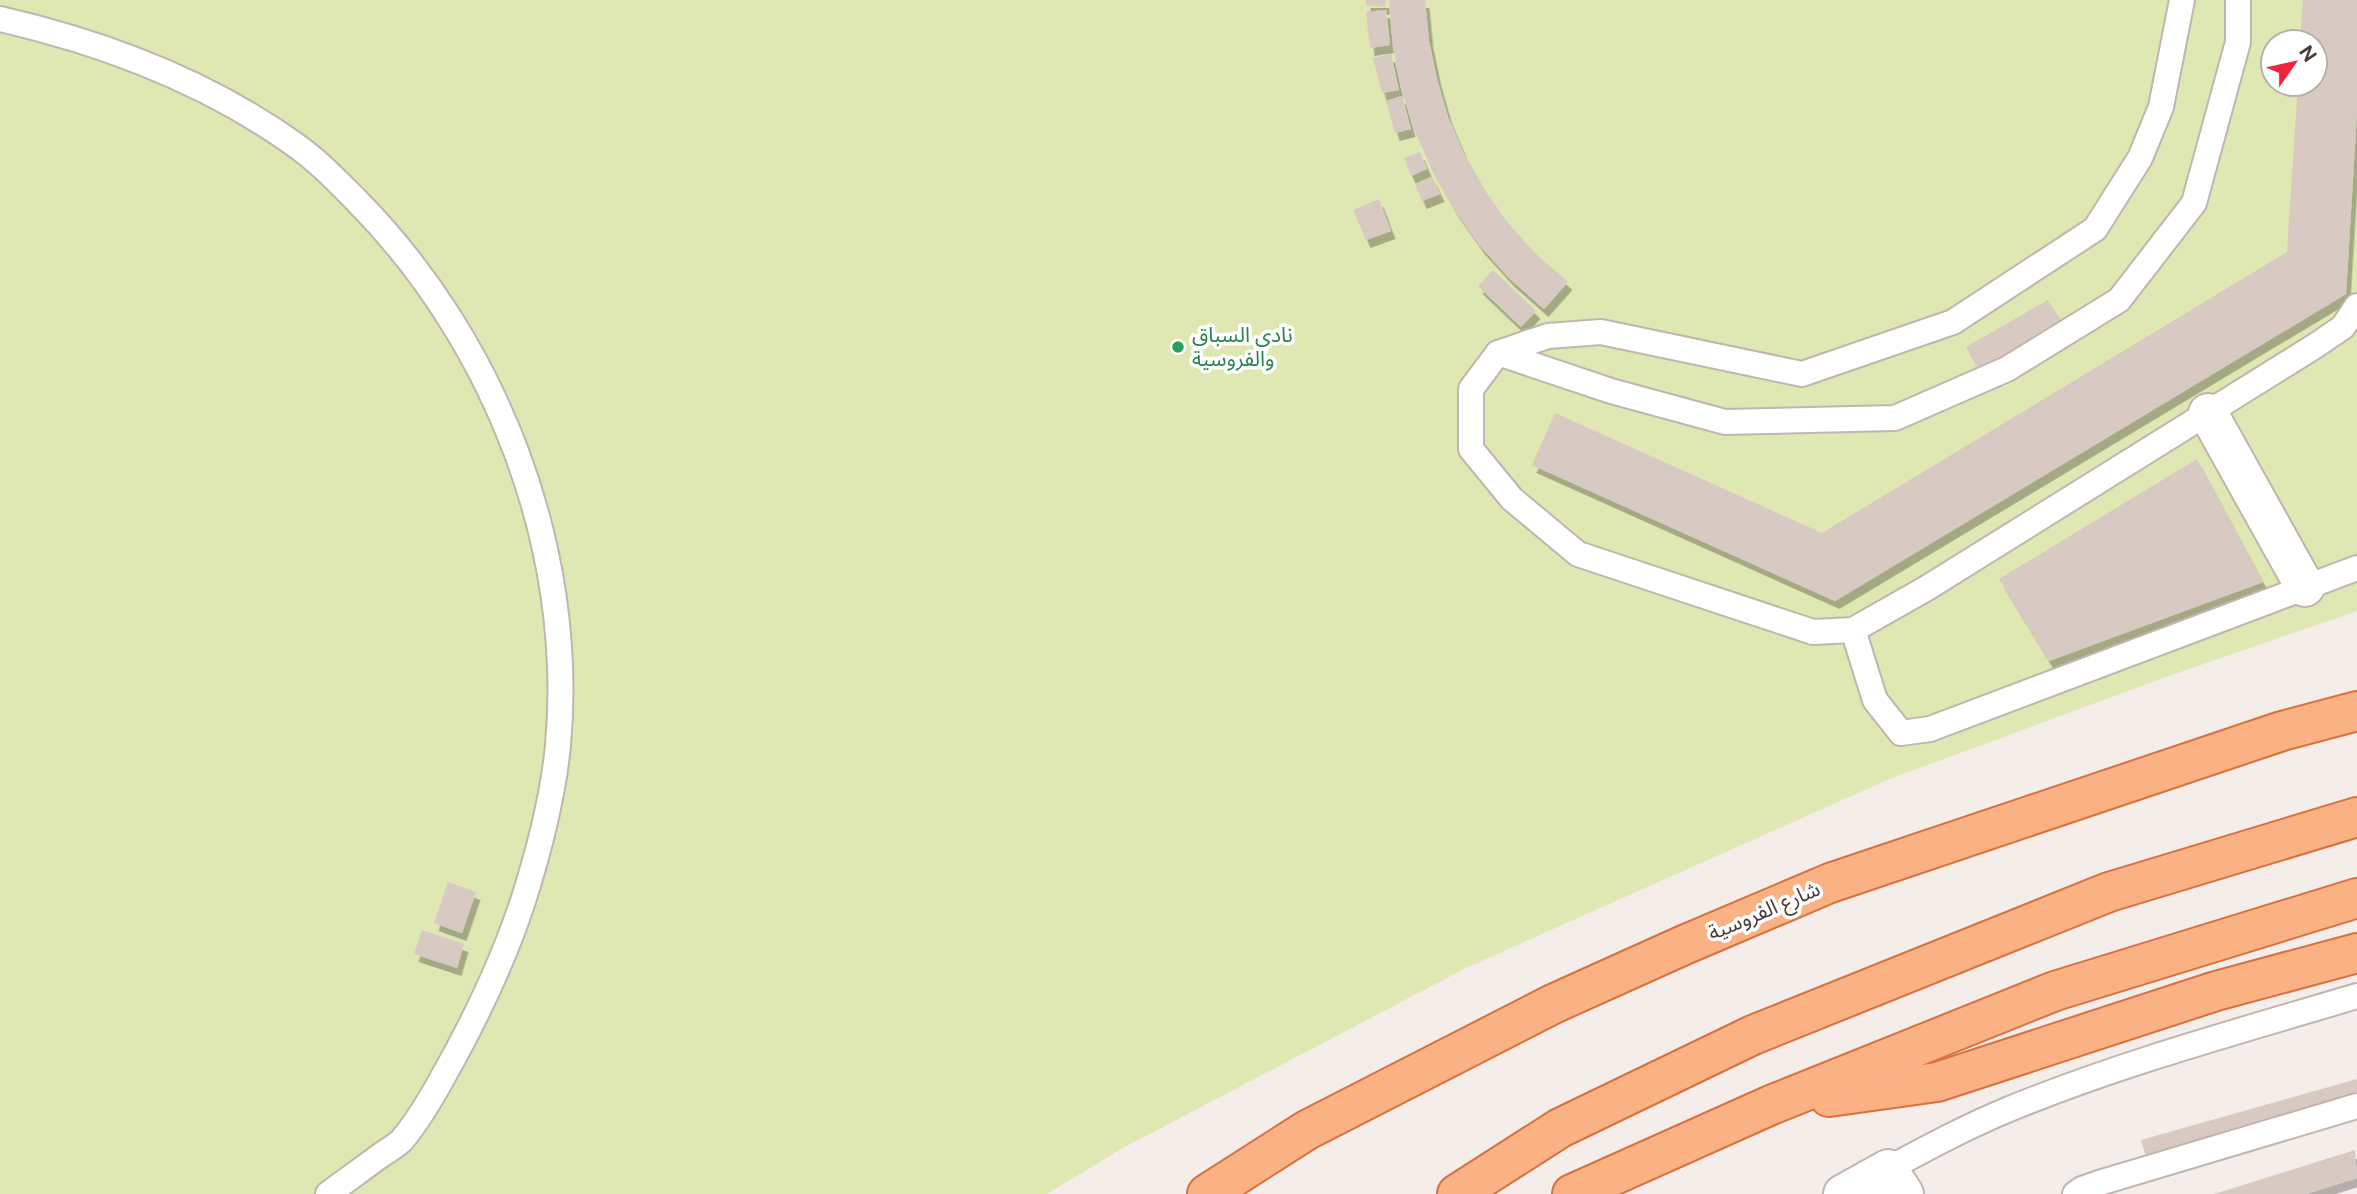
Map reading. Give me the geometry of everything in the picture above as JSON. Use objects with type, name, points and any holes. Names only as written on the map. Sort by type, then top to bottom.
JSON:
[{"type":"highway","name":"شارع الفروسية","points":[[1207,1194],[1307,1130],[1553,1004],[1830,883],[2282,731],[2357,710]]},
{"type":"highway","points":[[1457,1194],[1560,1128],[1753,1035],[2109,892],[2357,817]]},
{"type":"highway","points":[[1572,1194],[1771,1105],[2055,991],[2357,898]]},
{"type":"highway","points":[[1771,1105],[1937,1082],[2216,992],[2357,953]]},
{"type":"street","points":[[2208,413],[2305,587]]},
{"type":"street","points":[[1843,1194],[1896,1182]]},
{"type":"lane","points":[[2182,0],[2161,107],[2140,158],[2095,229],[1953,322],[1801,374],[1601,332],[1548,335],[1498,353],[1471,389],[1471,449],[1512,499],[1578,554],[1813,632],[1853,630],[1927,588],[2343,327],[2357,306]]},
{"type":"lane","points":[[1498,353],[1611,391],[1725,422],[1895,418],[2007,369],[2119,300],[2194,203],[2238,42],[2238,0]]},
{"type":"lane","points":[[0,19],[51,31],[115,52],[178,78],[238,109],[296,145],[341,184],[382,227],[453,322],[482,373],[502,416],[529,489],[545,551],[560,680],[558,745],[533,870],[513,931],[490,986],[464,1040],[434,1092],[401,1141],[328,1194]]},
{"type":"lane","points":[[1853,630],[1875,700],[1901,733],[1930,729],[2357,568]]},
{"type":"lane","points":[[1896,1182],[1945,1139],[2005,1111],[2134,1063],[2357,996]]},
{"type":"lane","points":[[2075,1194],[2099,1183],[2357,1106]]},
{"type":"green space","name":"نادي السباق والفروسية","points":[[0,0],[2357,0],[2357,611],[2163,678],[1887,780],[1466,968],[1121,1149],[1047,1194],[0,1194]]},
{"type":"building","points":[[1366,0],[1386,0],[1385,7],[1366,5]]},
{"type":"building","points":[[1389,0],[1425,0],[1429,41],[1437,79],[1448,117],[1464,154],[1508,223],[1536,254],[1568,282],[1544,309],[1510,279],[1480,246],[1454,209],[1432,170],[1414,129],[1401,88],[1393,47]]},
{"type":"building","points":[[2303,0],[2357,0],[2357,112],[2346,294],[1835,601],[1532,465],[1555,413],[1822,533],[2287,252],[2297,98],[2329,98],[2329,28],[2301,28]]},
{"type":"building","points":[[1386,10],[1390,45],[1370,48],[1366,12]]},
{"type":"building","points":[[1391,54],[1399,90],[1382,93],[1373,58]]},
{"type":"building","points":[[1402,96],[1411,129],[1395,133],[1386,101]]},
{"type":"building","points":[[1420,152],[1427,169],[1411,176],[1404,158]]},
{"type":"building","points":[[1432,177],[1440,194],[1422,201],[1415,184]]},
{"type":"building","points":[[1379,199],[1391,231],[1366,240],[1353,210]]},
{"type":"building","points":[[1493,270],[1536,311],[1521,327],[1478,286]]},
{"type":"building","points":[[2048,300],[2064,326],[1981,374],[1966,347]]},
{"type":"building","points":[[2197,459],[2263,582],[2049,661],[1999,579]]},
{"type":"building","points":[[448,882],[476,892],[462,933],[434,923]]},
{"type":"building","points":[[422,930],[464,944],[457,968],[414,954]]},
{"type":"building","points":[[2357,1079],[2357,1105],[2148,1164],[2141,1140]]},
{"type":"building","points":[[2355,1150],[2357,1178],[2306,1194],[2214,1194]]},
{"type":"place","name":"نادي السباق والفروسية","points":[[1178,347]]}]
